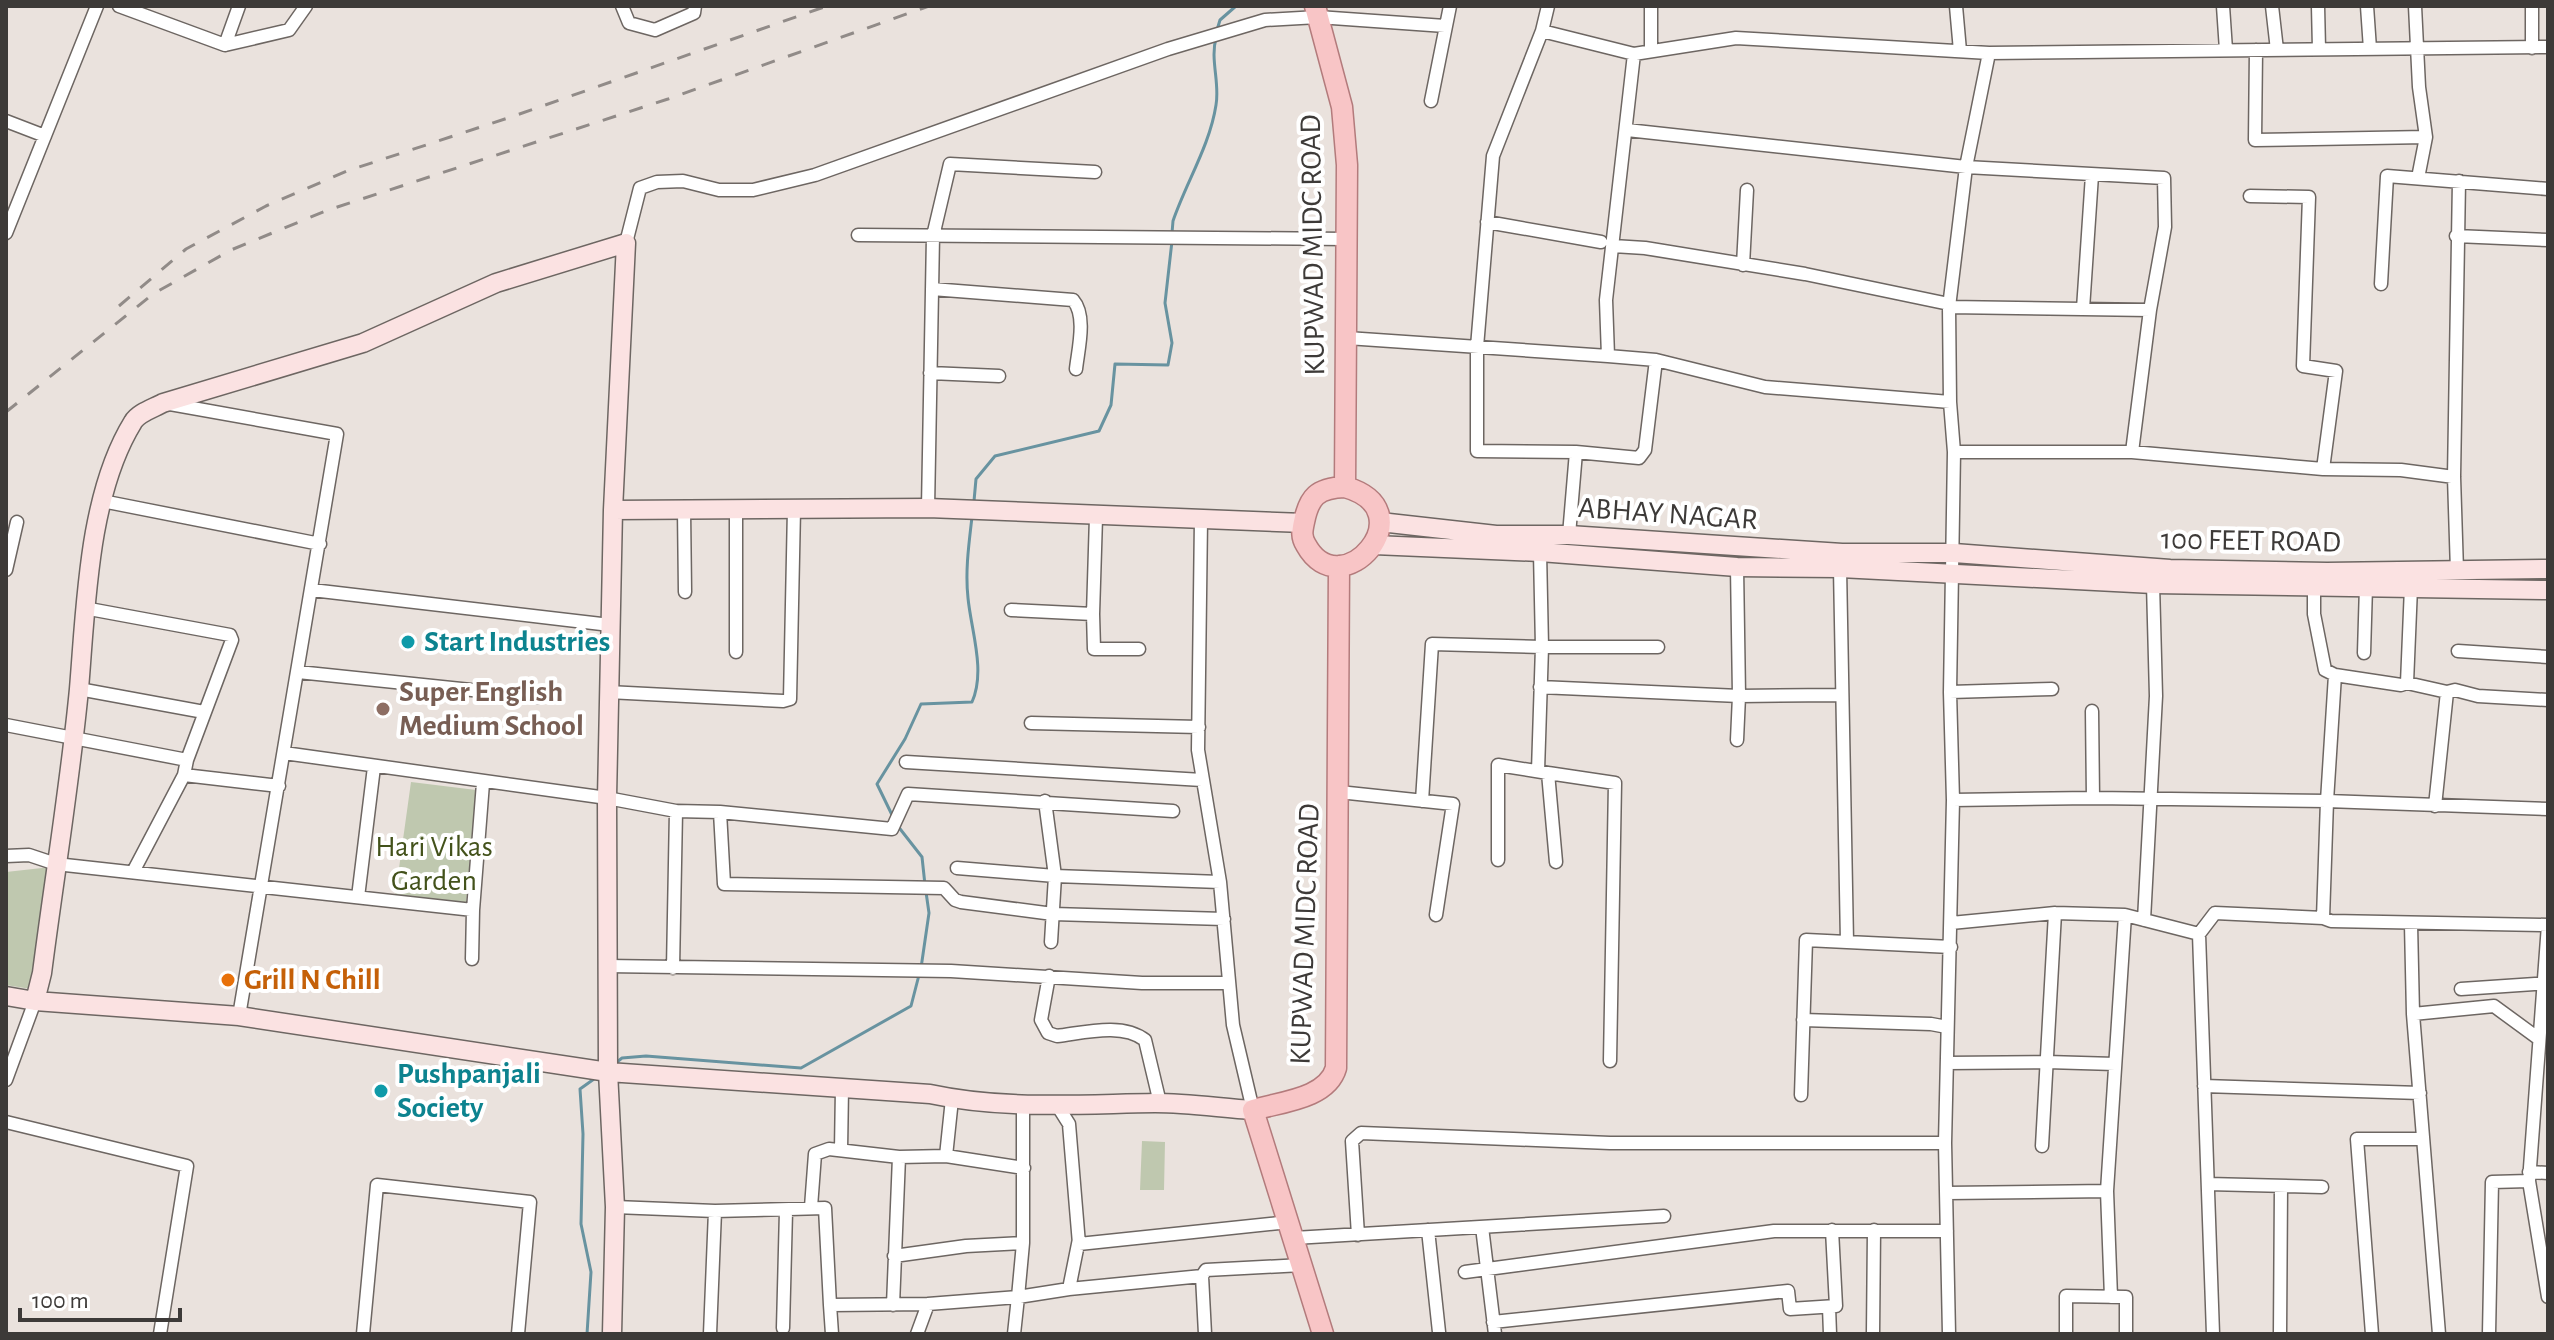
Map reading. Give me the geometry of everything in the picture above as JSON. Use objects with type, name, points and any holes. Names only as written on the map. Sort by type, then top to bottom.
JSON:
[{"type":"main road","name":"KUPWAD MIDC ROAD","points":[[1316,11],[1342,107],[1347,165],[1345,487]]},
{"type":"main road","points":[[612,1334],[615,1207],[608,1072],[608,692],[626,243],[496,283],[363,343],[163,403],[134,419],[114,460],[102,501],[84,608],[73,739],[42,973],[35,1001],[239,1016],[608,1072],[930,1094],[1023,1105],[1160,1103],[1253,1110],[1323,1334]]},
{"type":"main road","points":[[1345,487],[1365,496],[1373,505],[1380,522],[1374,545],[1362,559],[1339,566],[1328,564],[1309,551],[1301,530],[1305,508],[1312,498],[1322,491],[1345,487]]},
{"type":"main road","points":[[613,510],[928,508],[1304,523]]},
{"type":"main road","name":"ABHAY NAGAR","points":[[1380,522],[1496,535],[1569,535],[1842,553],[1954,553]]},
{"type":"main road","points":[[1374,545],[1540,552],[1737,567],[1840,568],[2153,584],[2548,590]]},
{"type":"main road","name":"100 FEET ROAD","points":[[1954,553],[2170,569],[2327,572],[2548,569]]},
{"type":"main road","name":"KUPWAD MIDC ROAD","points":[[1253,1110],[1318,1091],[1333,1078],[1336,1052],[1339,566]]},
{"type":"street","points":[[6,233],[97,6]]},
{"type":"street","points":[[119,6],[225,45],[289,30],[306,6]]},
{"type":"street","points":[[225,45],[239,6]]},
{"type":"street","points":[[622,6],[629,23],[655,30],[694,13],[695,6]]},
{"type":"street","points":[[1431,101],[1450,6]]},
{"type":"street","points":[[1548,6],[1542,31],[1493,156],[1477,347],[1477,451],[1576,452],[1639,458],[1644,454],[1656,360]]},
{"type":"street","points":[[1651,6],[1651,51]]},
{"type":"street","points":[[1956,6],[1960,51]]},
{"type":"street","points":[[2223,6],[2226,50]]},
{"type":"street","points":[[2272,6],[2277,50]]},
{"type":"street","points":[[2318,6],[2319,49]]},
{"type":"street","points":[[2367,6],[2370,49]]},
{"type":"street","points":[[2415,6],[2426,137],[2418,178]]},
{"type":"street","points":[[2532,6],[2532,48]]},
{"type":"street","points":[[626,243],[640,188],[657,182],[683,181],[719,190],[753,190],[815,175],[1168,49],[1265,20],[1316,11],[1445,26]]},
{"type":"street","points":[[1542,31],[1634,54],[1736,38],[1989,53],[2548,47]]},
{"type":"street","points":[[2256,50],[2255,140],[2426,137]]},
{"type":"street","points":[[1949,1334],[1945,1143],[1953,800],[1950,692],[1954,452],[1949,306],[1966,167],[1989,53]]},
{"type":"street","points":[[1608,356],[1607,244],[1627,130],[1634,54]]},
{"type":"street","points":[[6,121],[45,136]]},
{"type":"street","points":[[1627,130],[1966,167],[2164,178],[2165,227],[2150,310],[2132,452]]},
{"type":"street","points":[[928,508],[933,236],[950,164],[1095,172]]},
{"type":"street","points":[[2083,309],[2092,175]]},
{"type":"street","points":[[2381,284],[2387,176],[2548,189]]},
{"type":"street","points":[[2457,571],[2454,477],[2459,181]]},
{"type":"street","points":[[1743,265],[1747,190]]},
{"type":"street","points":[[2250,196],[2309,197],[2303,366],[2336,371],[2323,469]]},
{"type":"street","points":[[1487,222],[1841,280],[1949,306],[2150,310]]},
{"type":"street","points":[[858,235],[1347,239]]},
{"type":"street","points":[[2456,236],[2548,239],[2548,251]]},
{"type":"street","points":[[932,289],[1073,300],[1080,317],[1076,369]]},
{"type":"street","points":[[1347,338],[1656,360],[1765,387],[1950,402]]},
{"type":"street","points":[[930,373],[999,376]]},
{"type":"street","points":[[163,403],[337,434],[239,1016]]},
{"type":"street","points":[[1569,535],[1576,452]]},
{"type":"street","points":[[1954,452],[2132,452],[2323,469],[2401,470],[2454,477]]},
{"type":"street","points":[[102,501],[320,544]]},
{"type":"street","points":[[736,509],[736,652]]},
{"type":"street","points":[[608,692],[790,699],[794,509]]},
{"type":"street","points":[[684,510],[685,592]]},
{"type":"street","points":[[1096,517],[1094,649],[1139,649]]},
{"type":"street","points":[[1201,519],[1199,727],[1202,780],[1220,882],[1233,1025],[1253,1110]]},
{"type":"street","points":[[6,570],[17,522]]},
{"type":"street","points":[[1540,552],[1543,772],[1556,862]]},
{"type":"street","points":[[1737,567],[1737,740]]},
{"type":"street","points":[[1840,568],[1847,942]]},
{"type":"street","points":[[2144,920],[2156,696],[2153,584]]},
{"type":"street","points":[[2364,653],[2366,586]]},
{"type":"street","points":[[2314,587],[2314,614],[2325,670],[2335,675],[2401,685],[2407,683],[2447,692],[2455,690],[2478,696],[2548,700]]},
{"type":"street","points":[[2407,683],[2411,587]]},
{"type":"street","points":[[312,590],[610,625]]},
{"type":"street","points":[[84,608],[230,635],[232,640],[184,775],[133,872]]},
{"type":"street","points":[[1011,610],[1093,614]]},
{"type":"street","points":[[1422,801],[1432,644],[1658,647]]},
{"type":"street","points":[[2458,651],[2548,657]]},
{"type":"street","points":[[298,672],[539,697]]},
{"type":"street","points":[[2323,918],[2335,675]]},
{"type":"street","points":[[1540,687],[1739,696],[1838,695]]},
{"type":"street","points":[[79,689],[204,712]]},
{"type":"street","points":[[1950,692],[2052,689]]},
{"type":"street","points":[[2435,806],[2447,692]]},
{"type":"street","points":[[2092,711],[2093,798]]},
{"type":"street","points":[[1031,723],[1199,727]]},
{"type":"street","points":[[6,725],[187,760]]},
{"type":"street","points":[[284,753],[607,798],[676,811],[720,812],[892,829],[908,794],[1173,811]]},
{"type":"street","points":[[906,762],[1202,780]]},
{"type":"street","points":[[1498,860],[1498,765],[1615,783],[1610,1061]]},
{"type":"street","points":[[358,897],[374,767]]},
{"type":"street","points":[[184,775],[279,786]]},
{"type":"street","points":[[472,959],[483,783]]},
{"type":"street","points":[[1339,792],[1453,804],[1436,915]]},
{"type":"street","points":[[1953,800],[2327,801],[2548,809]]},
{"type":"street","points":[[1045,801],[1055,876],[1051,942]]},
{"type":"street","points":[[673,968],[676,811]]},
{"type":"street","points":[[720,812],[724,884],[944,888],[955,900],[1053,914],[1224,919]]},
{"type":"street","points":[[6,856],[29,855],[56,864],[473,910]]},
{"type":"street","points":[[957,868],[1055,876],[1220,882]]},
{"type":"street","points":[[1951,923],[2055,913],[2125,915],[2199,934]]},
{"type":"street","points":[[2042,1146],[2055,913]]},
{"type":"street","points":[[2213,1334],[2199,934],[2215,913],[2411,924],[2548,925],[2544,1020],[2539,1039],[2542,1094],[2532,1139],[2529,1176],[2548,1297]]},
{"type":"street","points":[[2111,1297],[2107,1191],[2125,915]]},
{"type":"street","points":[[2411,924],[2413,1014],[2439,1334]]},
{"type":"street","points":[[1801,1095],[1806,940],[1951,947]]},
{"type":"street","points":[[607,966],[951,971],[1142,983],[1229,983]]},
{"type":"street","points":[[1049,976],[1041,1020],[1048,1033],[1057,1036],[1115,1030],[1137,1034],[1145,1040],[1160,1103]]},
{"type":"street","points":[[2461,989],[2546,983]]},
{"type":"street","points":[[6,996],[35,1001],[6,1080]]},
{"type":"street","points":[[2413,1014],[2494,1006],[2539,1039]]},
{"type":"street","points":[[1803,1020],[1947,1027]]},
{"type":"street","points":[[1947,1063],[2115,1064]]},
{"type":"street","points":[[2204,1086],[2420,1093]]},
{"type":"street","points":[[841,1150],[842,1088]]},
{"type":"street","points":[[946,1156],[952,1099]]},
{"type":"street","points":[[1014,1334],[1023,1243],[1023,1105]]},
{"type":"street","points":[[1057,1105],[1069,1124],[1079,1244],[1292,1230],[1358,1235],[1664,1216]]},
{"type":"street","points":[[6,1122],[187,1166],[160,1334]]},
{"type":"street","points":[[1358,1235],[1352,1141],[1361,1133],[1610,1143],[1945,1143]]},
{"type":"street","points":[[2372,1334],[2357,1139],[2423,1139]]},
{"type":"street","points":[[2532,1139],[2548,1139]]},
{"type":"street","points":[[811,1207],[815,1154],[829,1149],[899,1157],[946,1156],[1024,1168]]},
{"type":"street","points":[[893,1305],[899,1157]]},
{"type":"street","points":[[2489,1334],[2492,1182],[2548,1173]]},
{"type":"street","points":[[2208,1184],[2322,1187]]},
{"type":"street","points":[[363,1334],[377,1185],[530,1202],[518,1334]]},
{"type":"street","points":[[2280,1334],[2281,1186]]},
{"type":"street","points":[[1947,1193],[2107,1191]]},
{"type":"street","points":[[615,1207],[715,1211],[825,1208],[832,1334]]},
{"type":"street","points":[[710,1334],[715,1211]]},
{"type":"street","points":[[783,1328],[786,1211]]},
{"type":"street","points":[[1482,1227],[1494,1328],[1788,1291],[1790,1309],[1836,1306],[1832,1230]]},
{"type":"street","points":[[1428,1230],[1439,1332]]},
{"type":"street","points":[[1873,1334],[1874,1230]]},
{"type":"street","points":[[1465,1272],[1774,1231],[1947,1231]]},
{"type":"street","points":[[1069,1289],[1079,1239]]},
{"type":"street","points":[[894,1256],[966,1246],[1023,1243]]},
{"type":"street","points":[[1205,1334],[1202,1276],[1206,1270],[1302,1265]]},
{"type":"street","points":[[830,1305],[928,1304],[1018,1297],[1202,1276]]},
{"type":"street","points":[[2066,1334],[2066,1296],[2126,1297],[2126,1334]]},
{"type":"street","points":[[917,1334],[928,1304]]},
{"type":"street","points":[[1829,1307],[1830,1334]]},
{"type":"green space","name":"Hari Vikas Garden","points":[[411,782],[476,790],[466,903],[395,897]]},
{"type":"green space","points":[[51,867],[31,989],[6,985],[6,872]]},
{"type":"green space","points":[[1142,1141],[1165,1142],[1164,1190],[1140,1190]]},
{"type":"waterway","points":[[1217,30],[1220,20],[1236,6]]},
{"type":"waterway","points":[[1172,233],[1178,207],[1213,120],[1217,97],[1216,38]]},
{"type":"waterway","points":[[974,501],[976,479],[995,456],[1099,431],[1111,405],[1115,364],[1168,365],[1172,343],[1165,303],[1172,241]]},
{"type":"waterway","points":[[894,819],[877,784],[905,739],[921,704],[972,702],[976,690],[978,664],[967,578],[972,517]]},
{"type":"waterway","points":[[897,825],[922,857],[925,885]]},
{"type":"waterway","points":[[921,968],[929,913],[926,892]]},
{"type":"waterway","points":[[617,1062],[622,1058],[646,1056],[801,1068],[911,1006],[919,975]]},
{"type":"waterway","points":[[587,1334],[591,1272],[581,1224],[583,1134],[580,1089],[594,1079]]},
{"type":"railway","points":[[119,306],[186,249],[266,206],[347,171],[827,6]]},
{"type":"railway","points":[[6,412],[153,294],[231,250],[328,210],[668,99],[929,6]]},
{"type":"place","name":"Start Industries","points":[[408,642]]},
{"type":"place","name":"Super English Medium School","points":[[383,709]]},
{"type":"place","name":"Grill N Chill","points":[[228,980]]},
{"type":"place","name":"Pushpanjali Society","points":[[381,1091]]}]
